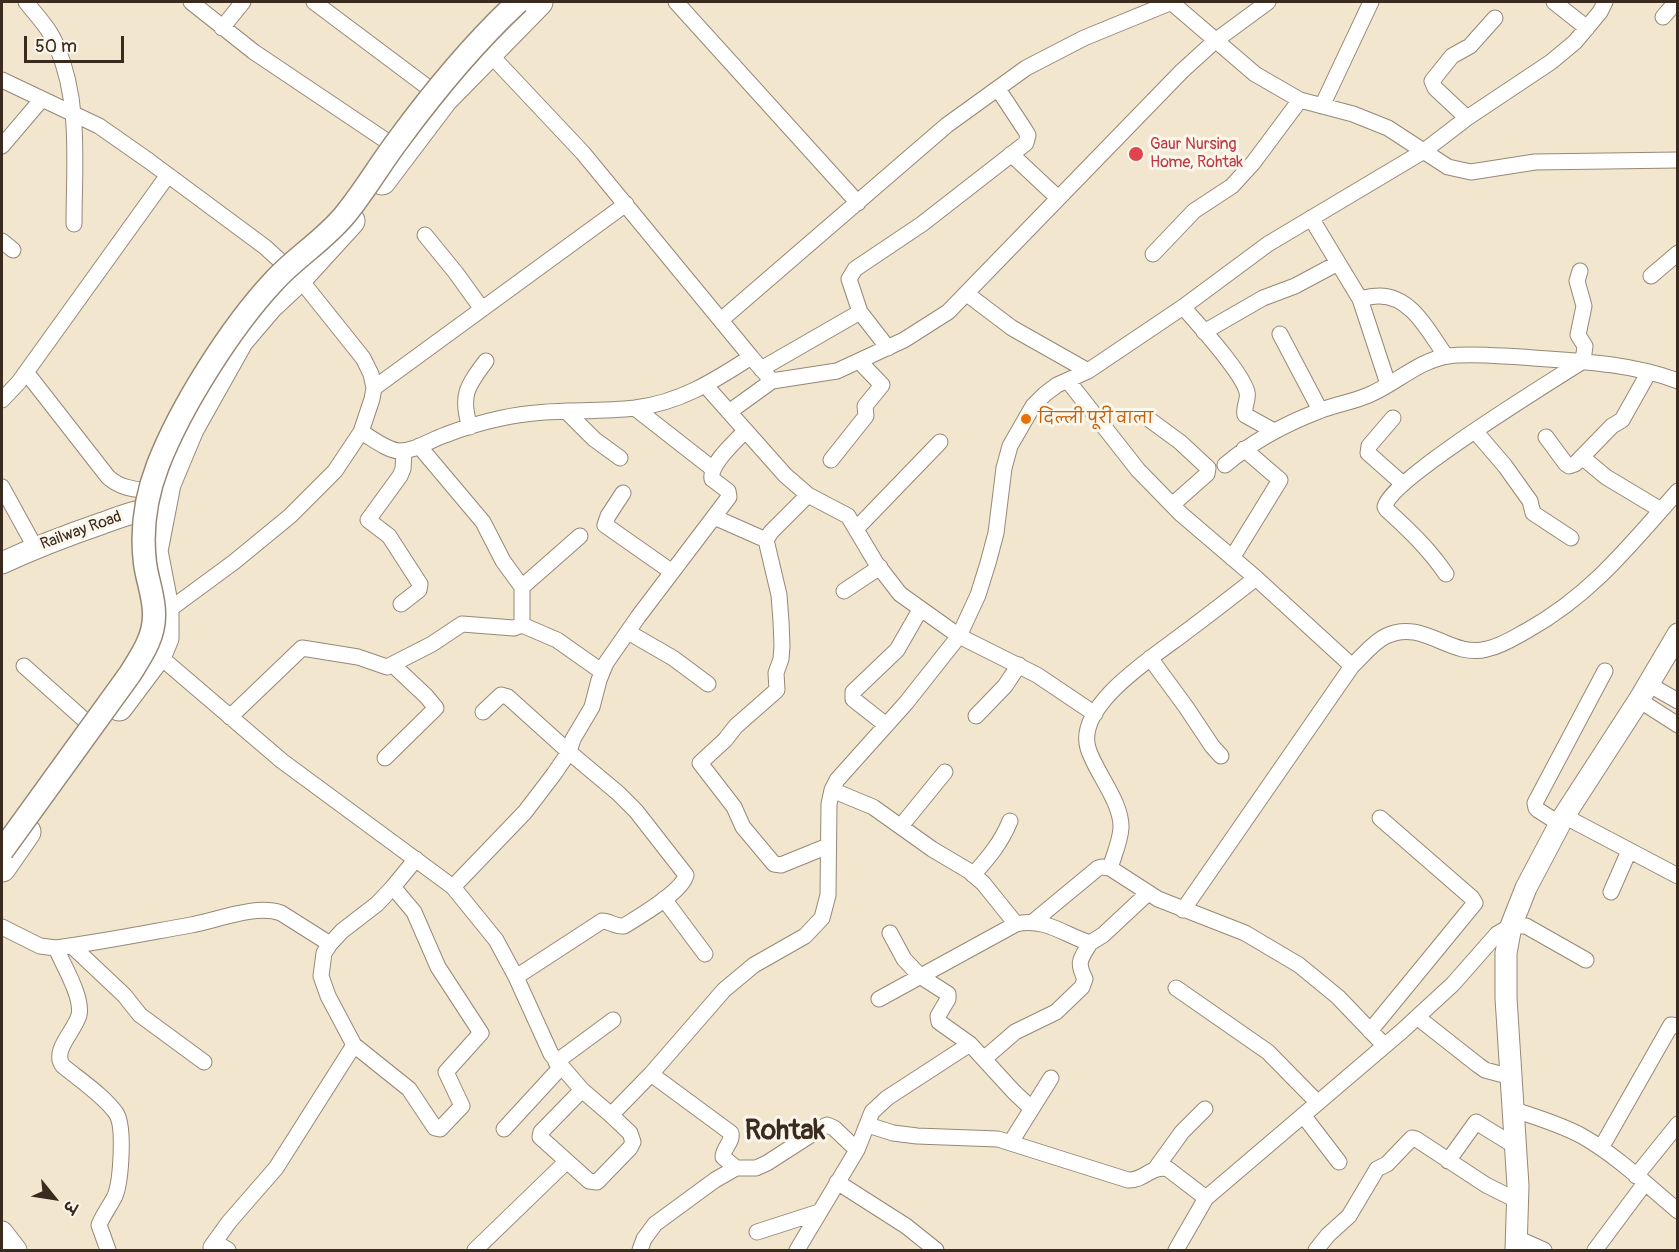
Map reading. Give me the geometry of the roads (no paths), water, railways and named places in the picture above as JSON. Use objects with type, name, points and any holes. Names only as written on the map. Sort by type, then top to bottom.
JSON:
[{"type":"highway","points":[[292,271],[342,234],[482,45],[517,2]]},
{"type":"highway","points":[[2,868],[158,655],[165,638],[158,618],[152,502],[167,484],[190,429],[240,340],[269,306],[325,226],[391,144],[430,88],[539,2]]},
{"type":"highway","points":[[2,840],[88,724],[131,672],[148,647],[158,618]]},
{"type":"main road","points":[[2,851],[130,674],[151,635],[154,616],[143,543],[144,520],[150,490],[170,438],[201,383],[236,328],[275,280],[340,221],[429,100],[517,2]]},
{"type":"street","points":[[26,2],[57,46],[74,114],[74,224]]},
{"type":"street","points":[[191,2],[254,52],[391,144]]},
{"type":"street","points":[[222,28],[243,2]]},
{"type":"street","points":[[675,2],[858,203]]},
{"type":"street","points":[[721,320],[947,125],[1026,68],[1084,39],[1171,2],[1255,74],[1300,100],[1353,114],[1388,128],[1448,167],[1472,172],[1535,162],[1677,160]]},
{"type":"street","points":[[767,375],[834,372],[888,348],[948,312],[1182,71],[1215,41],[1268,2]]},
{"type":"street","points":[[1322,106],[1371,2]]},
{"type":"street","points":[[1554,2],[1587,27]]},
{"type":"street","points":[[611,1115],[651,1074],[724,990],[754,965],[805,936],[822,918],[828,895],[828,846],[832,790],[837,780],[886,725],[959,636],[978,595],[994,543],[1004,468],[1010,446],[1033,406],[1057,385],[1088,371],[1183,307],[1252,256],[1424,151],[1467,118],[1551,62],[1575,42],[1600,12],[1605,2]]},
{"type":"street","points":[[1663,17],[1676,2]]},
{"type":"street","points":[[323,4],[430,88]]},
{"type":"street","points":[[1467,118],[1435,88],[1432,81],[1452,56],[1470,46],[1495,18]]},
{"type":"street","points":[[482,45],[583,153],[767,375]]},
{"type":"street","points":[[2,80],[99,126],[168,175],[292,271],[363,358],[371,374],[374,388],[362,432],[335,471],[290,516],[234,562],[158,618]]},
{"type":"street","points":[[888,348],[860,312],[849,279],[855,269],[922,224],[1026,143],[1028,135],[998,88]]},
{"type":"street","points":[[2,146],[42,99]]},
{"type":"street","points":[[1153,254],[1194,211],[1232,186],[1253,163],[1300,100]]},
{"type":"street","points":[[1011,154],[1058,198]]},
{"type":"street","points":[[2,400],[26,372],[168,175]]},
{"type":"street","points":[[374,388],[626,204]]},
{"type":"street","points":[[1311,218],[1359,299],[1388,384]]},
{"type":"street","points":[[425,235],[482,309]]},
{"type":"street","points":[[1651,276],[1677,253]]},
{"type":"street","points":[[1204,332],[1263,298],[1295,286],[1338,263]]},
{"type":"street","points":[[1446,574],[1422,542],[1385,507],[1388,499],[1436,458],[1583,361],[1585,346],[1578,335],[1584,306],[1577,281],[1580,271]]},
{"type":"street","points":[[967,294],[1012,328],[1088,371]]},
{"type":"street","points":[[1359,299],[1379,296],[1402,303],[1413,311],[1446,356]]},
{"type":"street","points":[[1183,307],[1245,386],[1248,393],[1244,409],[1245,415],[1274,431]]},
{"type":"street","points":[[729,412],[767,375],[860,312]]},
{"type":"street","points":[[1280,334],[1320,410]]},
{"type":"street","points":[[1225,465],[1244,448],[1274,431],[1320,410],[1371,394],[1429,362],[1446,356],[1470,354],[1583,361],[1649,372],[1677,381]]},
{"type":"street","points":[[362,432],[396,451],[470,427],[534,412],[635,408],[660,404],[706,386],[751,357]]},
{"type":"street","points":[[470,427],[466,413],[466,393],[470,381],[486,361]]},
{"type":"street","points":[[831,460],[866,416],[865,406],[882,385],[860,361]]},
{"type":"street","points":[[26,372],[108,477],[116,484],[152,502]]},
{"type":"street","points":[[1546,437],[1569,466],[1575,464],[1612,426],[1622,420],[1649,372]]},
{"type":"street","points":[[1068,381],[1138,470],[1172,505],[1352,666]]},
{"type":"street","points":[[706,386],[785,475],[808,495],[848,516],[896,590],[920,610],[959,636],[1019,664],[1095,714]]},
{"type":"street","points":[[635,408],[713,469]]},
{"type":"street","points":[[566,411],[594,439],[620,458]]},
{"type":"street","points":[[1393,418],[1369,446],[1368,453],[1403,484]]},
{"type":"street","points":[[1150,420],[1180,442],[1208,468],[1207,474],[1172,505]]},
{"type":"street","points":[[453,887],[525,812],[569,752],[573,739],[592,707],[602,671],[730,494],[712,479],[713,469],[745,431]]},
{"type":"street","points":[[1475,431],[1505,466],[1530,501],[1533,513],[1570,538]]},
{"type":"street","points":[[856,530],[940,442]]},
{"type":"street","points":[[411,448],[483,522],[503,561],[522,587],[522,625]]},
{"type":"street","points":[[401,603],[419,590],[420,584],[389,537],[368,520],[400,477],[411,448]]},
{"type":"street","points":[[1232,558],[1280,480],[1244,448]]},
{"type":"street","points":[[1582,457],[1606,477],[1661,510]]},
{"type":"street","points":[[2,487],[35,547]]},
{"type":"street","points":[[1183,910],[1352,666],[1386,636],[1419,632],[1462,651],[1473,652],[1506,642],[1552,615],[1614,565],[1677,491]]},
{"type":"street","points":[[622,493],[605,525],[672,572]]},
{"type":"street","points":[[808,495],[771,532],[766,540],[779,595],[782,652],[776,674],[778,687],[772,696],[703,758],[700,765],[734,807],[743,826],[774,864],[781,865],[828,846]]},
{"type":"street","name":"Railway Road","points":[[2,563],[35,547],[152,502]]},
{"type":"street","points":[[714,517],[766,540]]},
{"type":"street","points":[[522,587],[580,536]]},
{"type":"street","points":[[844,591],[880,567]]},
{"type":"street","points":[[1110,868],[1121,826],[1118,810],[1088,749],[1086,737],[1088,726],[1120,682],[1256,578]]},
{"type":"street","points":[[886,725],[853,699],[853,692],[897,650],[920,610]]},
{"type":"street","points":[[230,717],[302,648],[358,657],[382,666],[393,665],[432,644],[462,624],[514,628],[522,625],[557,640],[602,671]]},
{"type":"street","points":[[628,632],[673,658],[708,684]]},
{"type":"street","points":[[1544,1251],[1517,1244],[1518,1201],[1506,998],[1506,953],[1510,926],[1526,888],[1562,820],[1677,634]]},
{"type":"street","points":[[158,655],[282,761],[453,887],[475,911],[496,940],[516,977],[551,1054],[582,1090],[630,1133],[633,1142],[630,1148],[597,1182],[589,1181],[566,1162],[540,1135],[582,1090]]},
{"type":"street","points":[[1150,658],[1221,756]]},
{"type":"street","points":[[976,716],[1005,686],[1019,664]]},
{"type":"street","points":[[385,758],[436,708],[393,665]]},
{"type":"street","points":[[24,666],[88,724]]},
{"type":"street","points":[[1605,671],[1535,803],[1536,808],[1677,876]]},
{"type":"street","points":[[1643,692],[1677,700]]},
{"type":"street","points":[[1643,692],[1677,725]]},
{"type":"street","points":[[483,712],[498,698],[505,696],[636,811],[684,871],[686,878],[664,899],[624,926],[619,927],[602,921],[516,977]]},
{"type":"street","points":[[900,826],[945,772]]},
{"type":"street","points":[[832,790],[873,807],[932,849],[974,875],[1016,924]]},
{"type":"street","points":[[1371,1031],[1475,903],[1380,818]]},
{"type":"street","points":[[974,875],[994,852],[1010,821]]},
{"type":"street","points":[[1611,892],[1629,851]]},
{"type":"street","points":[[393,888],[414,912],[438,967],[480,1030],[481,1035],[461,1053],[446,1072],[462,1104],[461,1109],[440,1129],[437,1129],[409,1089],[354,1045],[328,996],[321,976],[324,953],[330,944],[342,931],[377,904],[416,859]]},
{"type":"street","points":[[1034,921],[1098,868],[1110,868],[1148,893],[1183,910],[1245,933],[1299,965],[1338,997],[1384,1045]]},
{"type":"street","points":[[985,1058],[1015,1032],[1056,1012],[1082,987],[1085,979],[1080,971],[1079,963],[1090,943],[1103,935],[1148,893]]},
{"type":"street","points":[[664,899],[705,954]]},
{"type":"street","points":[[2,927],[40,946],[56,948],[266,910],[281,913],[330,944]]},
{"type":"street","points":[[879,999],[1016,924],[1034,921],[1090,943]]},
{"type":"street","points":[[1176,1251],[1206,1198],[1417,1017],[1453,984],[1491,940],[1510,926],[1526,926],[1586,960]]},
{"type":"street","points":[[890,933],[904,959],[920,975],[948,994],[948,999],[938,1019],[943,1026],[985,1058],[1031,1108]]},
{"type":"street","points":[[72,946],[124,994],[134,1010],[147,1022],[204,1062]]},
{"type":"street","points":[[56,948],[80,1006],[75,1025],[58,1054],[61,1064],[109,1106],[117,1114],[120,1122],[117,1188],[99,1225],[108,1251]]},
{"type":"street","points":[[1176,988],[1268,1052],[1318,1103]]},
{"type":"street","points":[[1417,1017],[1485,1070],[1511,1077]]},
{"type":"street","points":[[504,1129],[559,1064],[613,1020]]},
{"type":"street","points":[[1601,1148],[1671,1025],[1677,1026]]},
{"type":"street","points":[[797,1251],[857,1150],[872,1112],[887,1098],[969,1044]]},
{"type":"street","points":[[218,1247],[229,1222],[276,1168],[354,1045]]},
{"type":"street","points":[[651,1074],[731,1133],[731,1139],[723,1157],[736,1168]]},
{"type":"street","points":[[1011,1142],[1051,1078]]},
{"type":"street","points":[[868,1125],[893,1133],[941,1139],[998,1139],[1128,1180],[1141,1179],[1156,1168],[1182,1132],[1205,1109]]},
{"type":"street","points":[[1512,1109],[1559,1125],[1601,1148],[1677,1211]]},
{"type":"street","points":[[1303,1115],[1339,1162]]},
{"type":"street","points":[[1448,1161],[1476,1122],[1515,1146]]},
{"type":"street","points":[[1595,1251],[1677,1124]]},
{"type":"street","points":[[640,1251],[644,1239],[655,1224],[715,1180],[736,1168],[756,1168],[767,1163],[827,1125],[834,1128],[857,1150]]},
{"type":"street","points":[[1317,1251],[1328,1235],[1349,1216],[1379,1166],[1387,1164],[1408,1141],[1416,1139],[1497,1192],[1518,1201]]},
{"type":"street","points":[[475,1251],[566,1162]]},
{"type":"street","points":[[1156,1168],[1168,1169],[1206,1198]]},
{"type":"street","points":[[837,1182],[906,1226],[936,1251]]},
{"type":"street","points":[[757,1232],[819,1212]]},
{"type":"street","points":[[2,1232],[16,1251]]},
{"type":"place","name":"Gaur Nursing Home, Rohtak","points":[[1136,154]]},
{"type":"place","name":"दिल्ली पूरी वाला","points":[[1026,419]]},
{"type":"district","name":"Rohtak","points":[[785,1132]]}]
